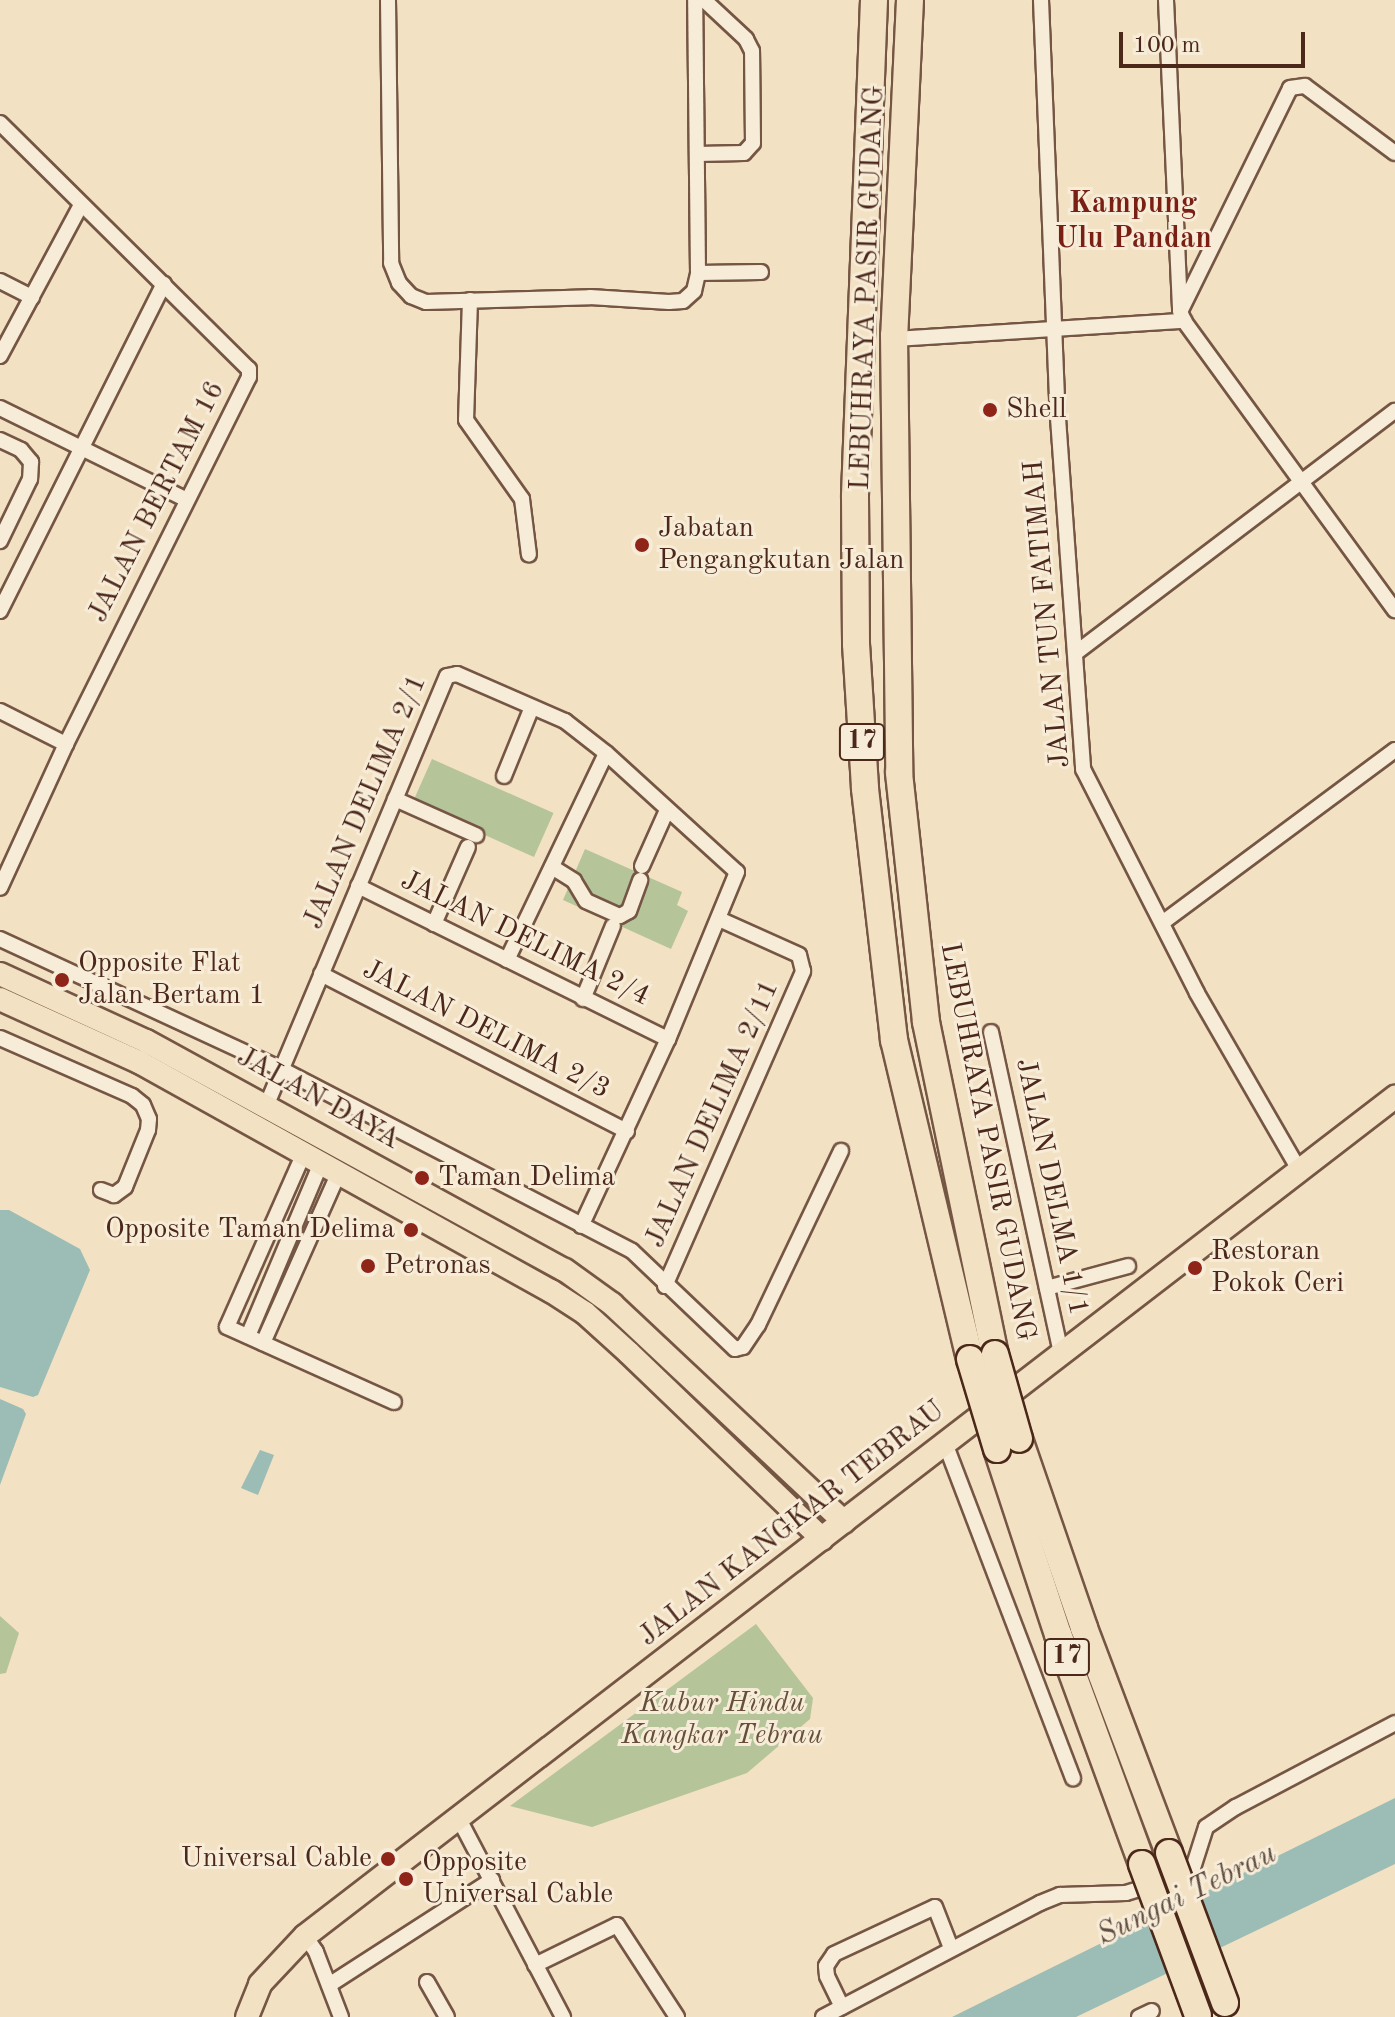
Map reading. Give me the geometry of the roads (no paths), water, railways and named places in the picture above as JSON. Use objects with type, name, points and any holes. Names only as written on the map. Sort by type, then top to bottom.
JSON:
[{"type":"highway","name":"LEBUHRAYA PASIR GUDANG","points":[[874,0],[855,497],[856,644],[865,789],[894,1040],[1058,1634],[1198,2016]]},
{"type":"highway","name":"LEBUHRAYA PASIR GUDANG","points":[[910,0],[894,339],[895,657],[899,773],[926,1022],[982,1356]]},
{"type":"highway","name":"LEBUHRAYA PASIR GUDANG","points":[[1008,1444],[1084,1628],[1228,2010]]},
{"type":"main road","name":"JALAN DAYA","points":[[0,974],[146,1041],[267,1104],[565,1270],[612,1304],[844,1522]]},
{"type":"main road","name":"JALAN DAYA","points":[[0,999],[139,1062],[551,1291],[585,1313],[822,1539]]},
{"type":"main road","name":"JALAN KANGKAR TEBRAU","points":[[247,2017],[260,1984],[305,1936],[1395,1097]]},
{"type":"main road","points":[[629,1353],[687,1397],[692,1396],[693,1386],[659,1347]]},
{"type":"main road","points":[[816,1494],[853,1499],[889,1487]]},
{"type":"main road","points":[[788,1566],[799,1544],[795,1511]]},
{"type":"street","points":[[388,0],[391,263],[399,283],[411,296],[426,302],[590,297],[683,301],[694,291],[698,273],[695,0]]},
{"type":"street","points":[[697,154],[744,153],[753,143],[752,51],[746,39],[704,0]]},
{"type":"street","name":"JALAN TUN FATIMAH","points":[[1041,0],[1054,329],[1083,769],[1197,993],[1299,1170]]},
{"type":"street","points":[[1166,0],[1182,316],[1395,610]]},
{"type":"street","points":[[1182,316],[1290,88],[1305,86],[1395,153]]},
{"type":"street","name":"JALAN BERTAM 16","points":[[0,123],[249,369],[249,377],[66,744],[0,888]]},
{"type":"street","points":[[0,356],[81,205]]},
{"type":"street","points":[[698,273],[761,272]]},
{"type":"street","points":[[0,281],[32,297]]},
{"type":"street","points":[[0,611],[7,577],[80,447],[164,284]]},
{"type":"street","points":[[470,300],[466,420],[522,499],[529,555]]},
{"type":"street","points":[[894,339],[1054,329],[1182,316]]},
{"type":"street","points":[[0,408],[187,500]]},
{"type":"street","points":[[1077,652],[1395,411]]},
{"type":"street","points":[[0,440],[21,450],[31,462],[30,479],[0,541]]},
{"type":"street","name":"JALAN DELIMA 2/1","points":[[267,1104],[451,673],[565,721],[606,753],[737,872],[719,919]]},
{"type":"street","points":[[504,776],[532,707]]},
{"type":"street","points":[[0,711],[66,744]]},
{"type":"street","points":[[1162,923],[1395,750]]},
{"type":"street","points":[[507,960],[606,753]]},
{"type":"street","points":[[395,799],[472,841],[434,924]]},
{"type":"street","points":[[552,867],[574,881],[586,901],[623,916],[629,911],[667,810]]},
{"type":"street","name":"JALAN DELIMA 2/4","points":[[358,886],[668,1039]]},
{"type":"street","points":[[581,1226],[627,1131],[719,919]]},
{"type":"street","name":"JALAN DELIMA 2/11","points":[[665,1286],[803,971],[799,955],[719,919]]},
{"type":"street","points":[[583,999],[613,926]]},
{"type":"street","points":[[0,939],[281,1069],[632,1251],[665,1286],[735,1349],[743,1347],[758,1325],[841,1151]]},
{"type":"street","name":"JALAN DELIMA 2/3","points":[[321,974],[627,1131]]},
{"type":"street","name":"JALAN DELMA 1/1","points":[[991,1032],[1061,1353]]},
{"type":"street","points":[[0,1038],[140,1101],[147,1113],[148,1130],[125,1187],[114,1195],[101,1190]]},
{"type":"street","points":[[321,1163],[227,1327],[394,1402]]},
{"type":"street","points":[[248,1336],[321,1163]]},
{"type":"street","points":[[263,1343],[321,1163]]},
{"type":"street","points":[[1047,1288],[1128,1266]]},
{"type":"street","points":[[945,1443],[1073,1778]]},
{"type":"street","points":[[823,2017],[951,1948],[1060,1895],[1126,1893],[1173,1878],[1197,1862],[1206,1827],[1236,1807],[1395,1723]]},
{"type":"street","points":[[459,1819],[563,2017]]},
{"type":"street","points":[[329,1985],[492,1880]]},
{"type":"street","points":[[842,2007],[827,1976],[826,1966],[834,1954],[935,1907],[951,1948]]},
{"type":"street","points":[[535,1965],[617,1925],[677,2017]]},
{"type":"street","points":[[305,1936],[341,2017]]},
{"type":"street","points":[[427,1982],[447,2017]]},
{"type":"water","points":[[0,1210],[9,1210],[80,1249],[90,1270],[38,1395],[33,1397],[0,1387]]},
{"type":"water","points":[[0,1399],[23,1409],[26,1414],[0,1485]]},
{"type":"water","points":[[260,1450],[274,1455],[258,1495],[241,1488]]},
{"type":"water","points":[[1395,1798],[1395,1864],[1076,2017],[952,2017]]},
{"type":"place","name":"Shell","points":[[990,410]]},
{"type":"place","name":"Jabatan Pengangkutan Jalan","points":[[642,545]]},
{"type":"place","name":"Opposite Flat Jalan Bertam 1","points":[[62,980]]},
{"type":"place","name":"Taman Delima","points":[[422,1178]]},
{"type":"place","name":"Opposite Taman Delima","points":[[411,1230]]},
{"type":"place","name":"Petronas","points":[[368,1266]]},
{"type":"place","name":"Restoran Pokok Ceri","points":[[1195,1268]]},
{"type":"place","name":"Universal Cable","points":[[388,1859]]},
{"type":"place","name":"Opposite Universal Cable","points":[[406,1879]]},
{"type":"district","name":"Kampung Ulu Pandan","points":[[1133,221]]},
{"type":"park label","name":"Kubur Hindu Kangkar Tebrau","points":[[722,1720]]},
{"type":"water label","name":"Sungai Tebrau","points":[[1187,1895]]}]
